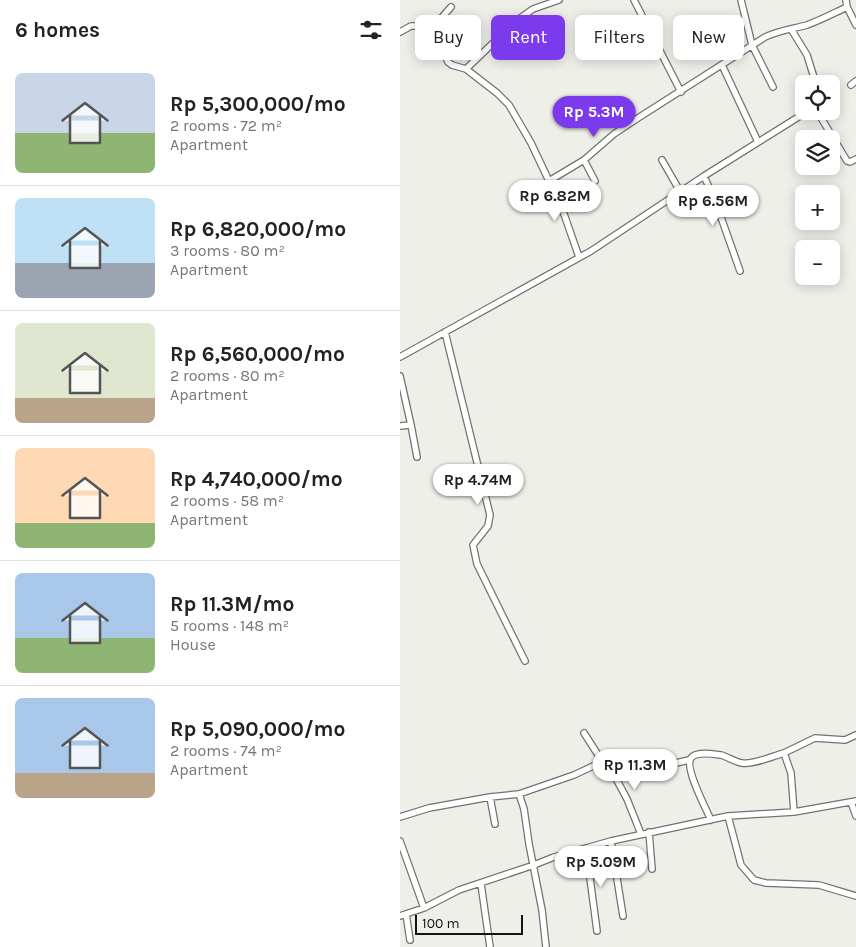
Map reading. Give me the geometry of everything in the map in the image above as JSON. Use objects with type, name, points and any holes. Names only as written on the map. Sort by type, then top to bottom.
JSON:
[{"type":"street","points":[[466,69],[516,21],[534,9],[559,0]]},
{"type":"street","points":[[634,0],[680,92]]},
{"type":"street","points":[[741,0],[752,45],[772,87]]},
{"type":"street","points":[[549,181],[584,160],[622,129],[752,45],[776,32],[820,21],[846,3],[856,25]]},
{"type":"street","points":[[445,15],[452,7]]},
{"type":"street","points":[[400,32],[415,25]]},
{"type":"street","points":[[792,29],[807,55],[813,75]]},
{"type":"street","points":[[447,60],[457,67],[466,69],[509,105],[531,143],[549,181],[564,214],[579,257]]},
{"type":"street","points":[[722,65],[758,142]]},
{"type":"street","points":[[400,357],[591,251],[637,219],[681,193],[704,176],[795,119]]},
{"type":"street","points":[[822,120],[847,161],[850,162],[856,159]]},
{"type":"street","points":[[584,160],[595,181]]},
{"type":"street","points":[[662,160],[681,193]]},
{"type":"street","points":[[704,176],[716,203],[740,271]]},
{"type":"street","points":[[445,332],[490,516],[488,526],[472,545],[477,564],[525,660]]},
{"type":"street","points":[[400,376],[401,388],[412,425],[417,457]]},
{"type":"street","points":[[400,426],[412,425]]},
{"type":"street","points":[[584,733],[628,799],[641,834]]},
{"type":"street","points":[[400,817],[429,808],[519,794],[574,775],[604,761],[635,753],[640,755],[654,768],[689,760],[692,756],[703,754],[723,756],[741,764],[747,764],[784,753],[815,738],[846,740],[856,734]]},
{"type":"street","points":[[784,753],[790,773],[794,812]]},
{"type":"street","points":[[689,760],[688,765],[711,820]]},
{"type":"street","points":[[519,794],[524,809],[534,865],[546,947]]},
{"type":"street","points":[[490,797],[495,824]]},
{"type":"street","points":[[410,940],[403,915],[424,908],[459,890],[481,884],[554,857],[586,848],[649,832],[728,816],[794,812],[854,801],[856,816]]},
{"type":"street","points":[[728,816],[742,865],[754,880],[818,885],[856,896]]},
{"type":"street","points":[[649,832],[652,869]]},
{"type":"street","points":[[400,841],[424,908]]},
{"type":"street","points":[[612,841],[623,916]]},
{"type":"street","points":[[586,848],[597,931]]},
{"type":"street","points":[[481,884],[490,947]]}]
